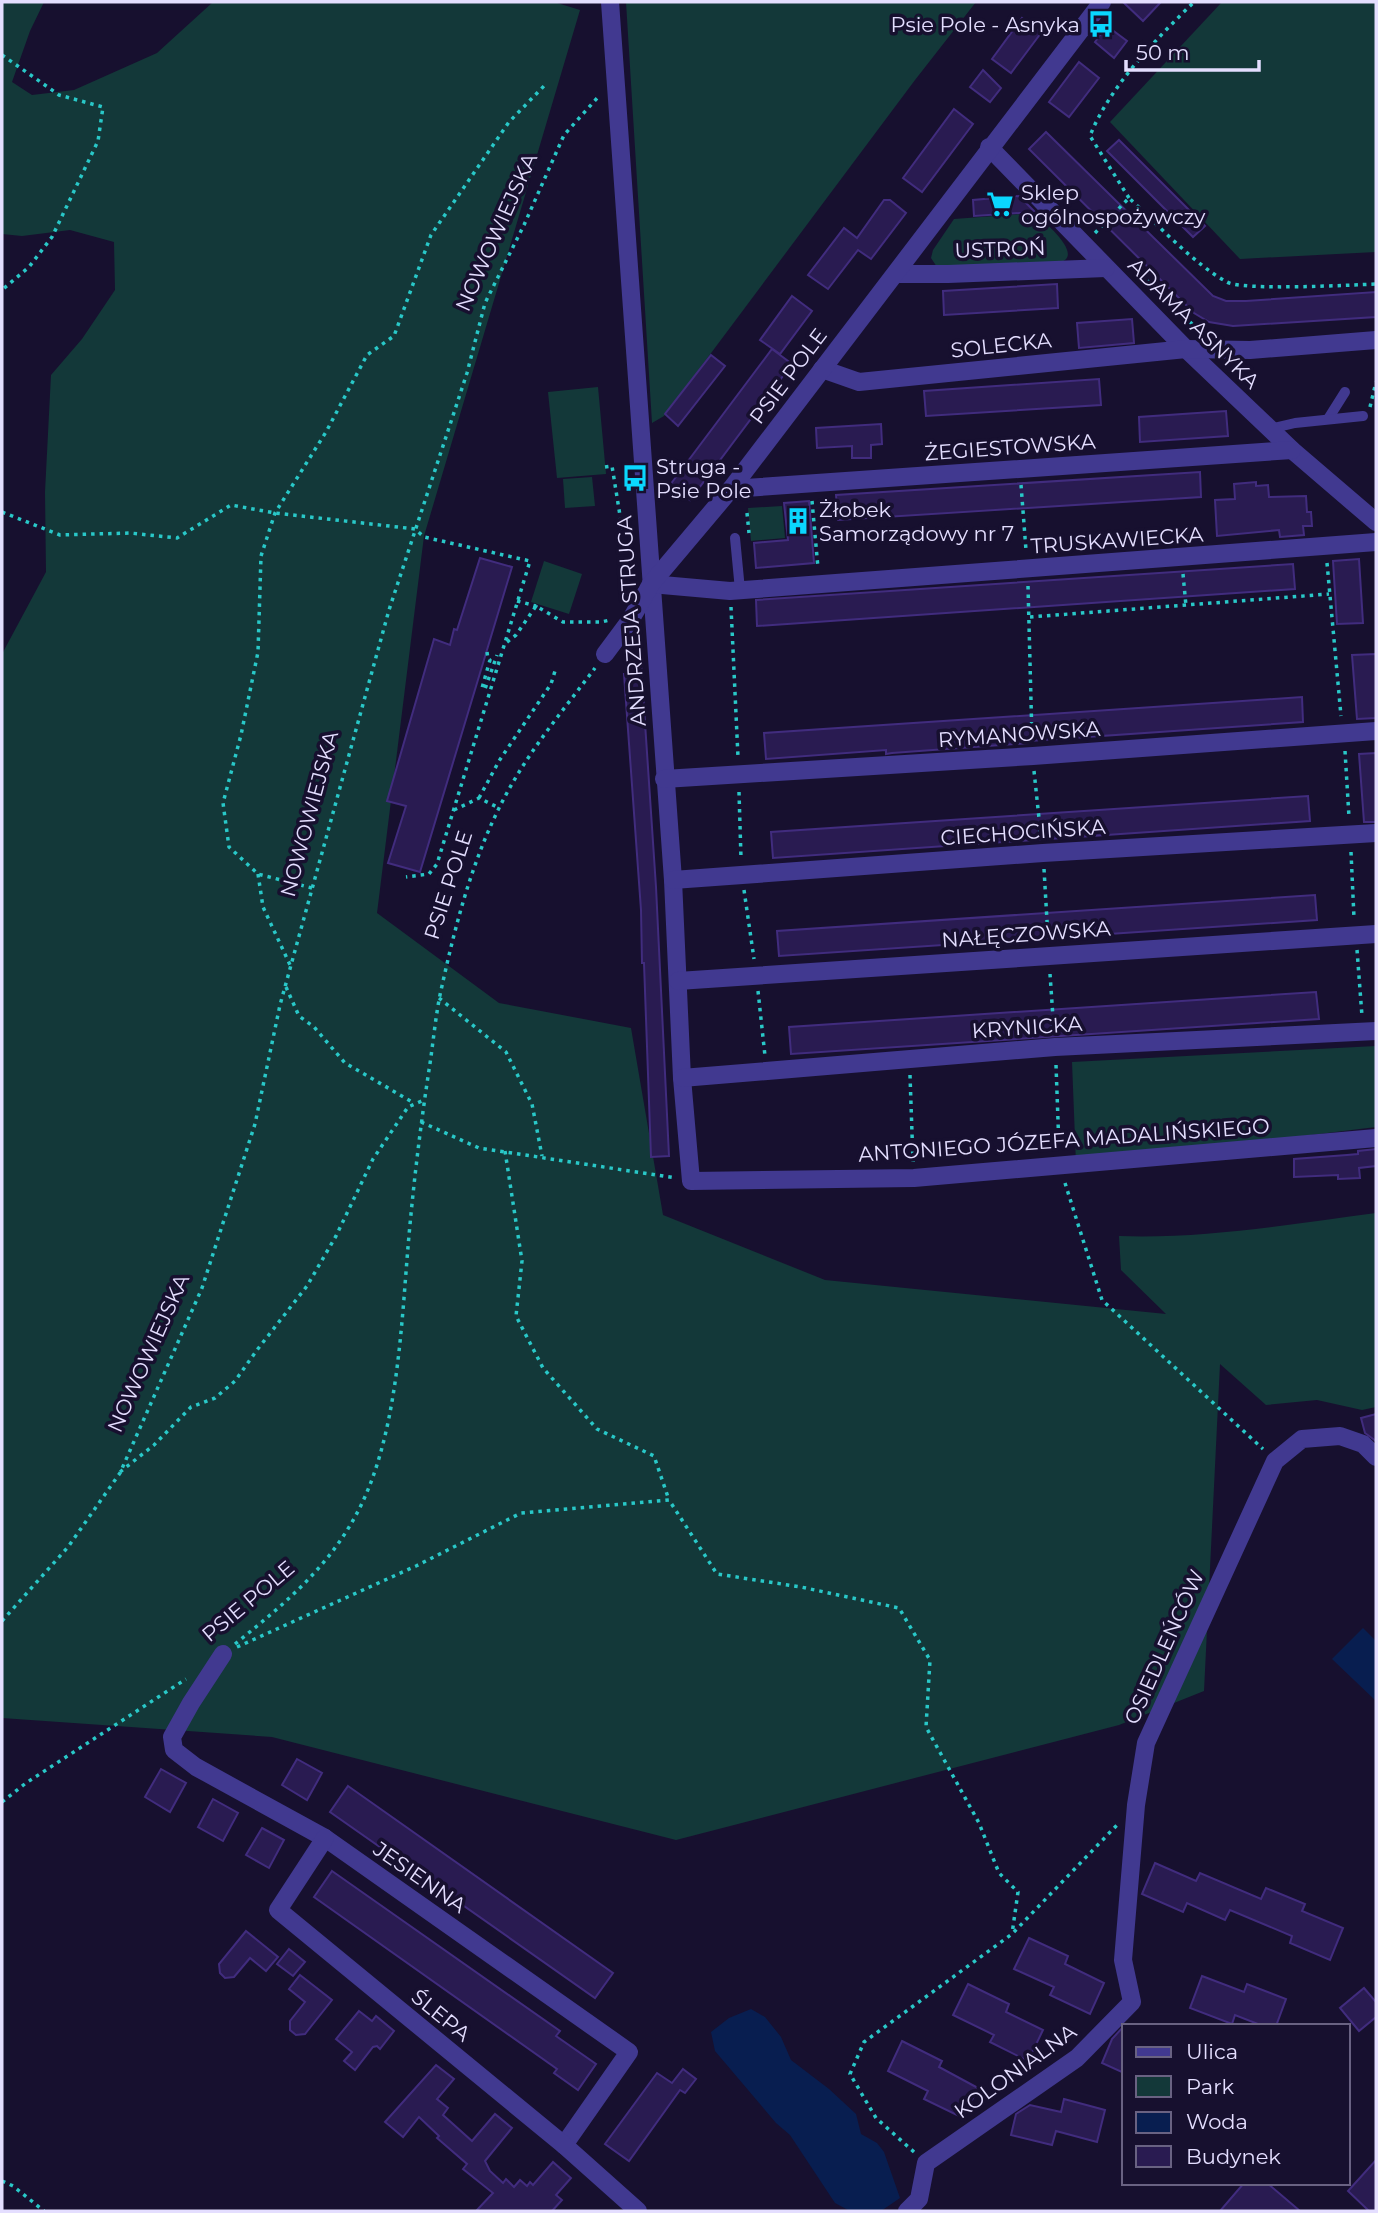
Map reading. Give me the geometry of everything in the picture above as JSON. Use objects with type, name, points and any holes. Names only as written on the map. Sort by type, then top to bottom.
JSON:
[{"type":"street","points":[[610,2],[615,79]]},
{"type":"street","name":"PSIE POLE","points":[[605,654],[631,619],[651,584],[731,489],[1102,2]]},
{"type":"street","name":"ANDRZEJA STRUGA","points":[[615,79],[673,880],[682,1078]]},
{"type":"street","name":"ADAMA ASNYKA","points":[[989,147],[1186,349],[1292,450],[1376,522]]},
{"type":"street","name":"USTROŃ","points":[[896,274],[1107,268]]},
{"type":"street","name":"SOLECKA","points":[[822,369],[859,382],[1186,349],[1250,350],[1376,340]]},
{"type":"street","name":"ŻEGIESTOWSKA","points":[[731,489],[1292,450]]},
{"type":"street","name":"TRUSKAWIECKA","points":[[651,584],[735,591],[1376,542]]},
{"type":"street","name":"RYMANOWSKA","points":[[664,779],[1376,731]]},
{"type":"street","name":"CIECHOCIŃSKA","points":[[673,880],[1043,853],[1376,833]]},
{"type":"street","name":"NAŁĘCZOWSKA","points":[[678,981],[1376,934]]},
{"type":"street","name":"KRYNICKA","points":[[682,1078],[1055,1047],[1370,1031]]},
{"type":"street","points":[[682,1078],[691,1181]]},
{"type":"street","name":"ANTONIEGO JÓZEFA MADALIŃSKIEGO","points":[[691,1181],[914,1178],[1376,1138]]},
{"type":"street","name":"OSIEDLEŃCÓW","points":[[1123,1960],[1136,1805],[1146,1743],[1275,1461],[1302,1439],[1340,1436],[1372,1447]]},
{"type":"street","name":"JESIENNA","points":[[223,1654],[172,1737],[174,1750],[196,1767],[325,1838],[629,2052],[564,2145]]},
{"type":"street","name":"ŚLEPA","points":[[325,1838],[278,1910],[564,2145],[638,2211]]},
{"type":"street","name":"KOLONIALNA","points":[[926,2163],[1077,2059],[1132,2002],[1123,1960]]},
{"type":"street","points":[[907,2211],[919,2199],[926,2163]]},
{"type":"lane","points":[[1328,419],[1345,392]]},
{"type":"lane","points":[[1270,429],[1295,422],[1366,413]]},
{"type":"lane","points":[[735,591],[736,538]]},
{"type":"path","points":[[1194,2],[1132,68],[1097,119],[1090,136],[1129,198],[1201,263],[1229,284],[1376,284]]},
{"type":"path","points":[[2,55],[59,95],[103,107],[98,141],[52,237],[29,267],[2,290]]},
{"type":"path","name":"NOWOWIEJSKA","points":[[2,1621],[68,1548],[120,1472],[202,1288],[255,1125],[285,985],[389,610],[467,373],[485,303],[524,225],[564,135],[615,79]]},
{"type":"path","points":[[312,888],[258,874],[229,847],[223,803],[241,735],[258,652],[261,556],[275,513],[326,432],[367,355],[394,336],[431,235],[509,122],[544,86]]},
{"type":"path","points":[[1084,244],[1129,198]]},
{"type":"path","points":[[1135,268],[1192,324],[1210,333]]},
{"type":"path","points":[[1366,413],[1376,382]]},
{"type":"path","points":[[605,467],[612,467],[622,528],[634,528]]},
{"type":"path","points":[[1020,469],[1030,617],[1033,756],[1038,806]]},
{"type":"path","points":[[811,568],[818,568],[812,500]]},
{"type":"path","points":[[2,512],[60,535],[130,533],[177,538],[231,505],[275,513],[415,529],[424,537],[530,561],[434,870],[421,877],[407,877]]},
{"type":"path","points":[[1326,547],[1343,733],[1355,935],[1370,1031]]},
{"type":"path","points":[[1181,557],[1186,606]]},
{"type":"path","points":[[735,591],[742,875],[757,975],[766,1071]]},
{"type":"path","points":[[1030,617],[1329,594]]},
{"type":"path","points":[[517,601],[536,605],[563,622],[601,622],[610,619]]},
{"type":"path","points":[[505,643],[516,635],[536,605]]},
{"type":"path","points":[[487,652],[490,660],[482,688],[485,689],[497,655]]},
{"type":"path","name":"PSIE POLE","points":[[223,1654],[291,1599],[324,1563],[356,1515],[375,1469],[390,1409],[401,1337],[421,1122],[439,998],[471,878],[508,791],[541,740],[605,654]]},
{"type":"path","points":[[454,810],[479,798],[499,761],[551,684],[555,671]]},
{"type":"path","points":[[479,798],[500,808]]},
{"type":"path","points":[[258,874],[263,907],[290,967]]},
{"type":"path","points":[[1045,885],[1046,906]]},
{"type":"path","points":[[1051,982],[1059,1165],[1102,1300],[1275,1461]]},
{"type":"path","points":[[285,985],[299,1016],[314,1027],[345,1063],[416,1104]]},
{"type":"path","points":[[439,998],[506,1052],[533,1104],[542,1157]]},
{"type":"path","points":[[909,1059],[914,1178]]},
{"type":"path","points":[[120,1472],[154,1445],[191,1406],[215,1398],[235,1381],[307,1286],[336,1236],[373,1159],[408,1107],[424,1100]]},
{"type":"path","points":[[421,1122],[479,1147],[691,1181]]},
{"type":"path","points":[[505,1152],[522,1261],[516,1316],[543,1368],[597,1429],[654,1456],[669,1500],[717,1574],[801,1587],[899,1608],[930,1660],[926,1727],[979,1823],[999,1873],[1018,1892],[1012,1934]]},
{"type":"path","points":[[223,1654],[416,1566],[521,1513],[669,1500]]},
{"type":"path","points":[[2,1802],[26,1783],[191,1675]]},
{"type":"path","points":[[926,2163],[876,2118],[850,2074],[864,2042],[1012,1934],[1136,1805]]},
{"type":"path","points":[[2,2181],[13,2186],[44,2211]]},
{"type":"green space","points":[[2,2],[44,2],[30,31],[12,82],[32,95],[74,90],[157,53],[213,2],[554,2],[580,10],[424,536],[377,913],[499,1003],[631,1028],[663,1215],[825,1280],[1166,1314],[1121,1270],[1119,1236],[1216,1233],[1376,1213],[1376,1407],[1362,1410],[1317,1400],[1266,1405],[1220,1364],[1204,1691],[1119,1725],[676,1840],[272,1737],[2,1718],[2,654],[46,572],[45,492],[51,375],[82,339],[115,290],[114,242],[70,230],[22,236],[2,234]]},
{"type":"green space","points":[[626,2],[976,2],[664,416],[652,423]]},
{"type":"green space","points":[[1222,2],[1376,2],[1376,252],[1240,259],[1110,122]]},
{"type":"green space","points":[[1035,213],[1063,242],[1068,254],[1065,260],[1055,264],[937,267],[931,258],[933,250],[954,219]]},
{"type":"green space","points":[[598,387],[606,474],[557,478],[548,392]]},
{"type":"green space","points":[[592,477],[595,506],[565,508],[563,479]]},
{"type":"green space","points":[[782,506],[785,538],[751,541],[748,508]]},
{"type":"green space","points":[[544,561],[582,574],[569,614],[531,602]]},
{"type":"green space","points":[[1376,1046],[1376,1127],[1076,1164],[1072,1062]]},
{"type":"water","points":[[1363,1628],[1376,1641],[1376,1701],[1332,1659]]},
{"type":"water","points":[[751,2009],[765,2017],[781,2037],[791,2060],[856,2114],[861,2134],[877,2143],[884,2152],[900,2198],[881,2211],[850,2211],[835,2203],[790,2135],[776,2123],[715,2051],[711,2032],[729,2018]]},
{"type":"building","points":[[1123,2],[1161,2],[1143,21]]},
{"type":"building","points":[[1022,18],[1041,33],[1011,73],[992,59]]},
{"type":"building","points":[[1107,26],[1127,41],[1114,58],[1095,42]]},
{"type":"building","points":[[1079,62],[1099,78],[1069,117],[1049,102]]},
{"type":"building","points":[[983,70],[1001,88],[990,102],[970,87]]},
{"type":"building","points":[[954,109],[973,124],[922,192],[903,178]]},
{"type":"building","points":[[1046,132],[1213,296],[1226,301],[1246,301],[1376,292],[1376,317],[1233,326],[1209,322],[1194,313],[1029,149]]},
{"type":"building","points":[[1119,140],[1205,226],[1193,237],[1107,151]]},
{"type":"building","name":"Sklep ogólnospożywczy","points":[[1019,196],[1035,212],[974,216],[973,200]]},
{"type":"building","points":[[884,200],[890,200],[906,213],[871,259],[858,250],[828,289],[808,275],[844,228],[857,238]]},
{"type":"building","points":[[1057,284],[1058,308],[944,315],[943,291]]},
{"type":"building","points":[[792,296],[812,311],[780,354],[760,340]]},
{"type":"building","points":[[1132,319],[1134,343],[1079,348],[1077,323]]},
{"type":"building","points":[[772,349],[792,364],[690,500],[670,485]]},
{"type":"building","points":[[711,355],[725,366],[678,426],[665,414]]},
{"type":"building","points":[[1099,379],[1101,405],[926,416],[924,391]]},
{"type":"building","points":[[1226,411],[1228,436],[1140,442],[1139,417]]},
{"type":"building","points":[[881,424],[882,444],[871,445],[871,458],[852,458],[852,446],[817,448],[816,428]]},
{"type":"building","points":[[1200,472],[1201,497],[838,520],[836,495]]},
{"type":"building","points":[[1256,482],[1256,486],[1268,485],[1269,497],[1306,496],[1307,512],[1311,512],[1312,526],[1303,526],[1304,535],[1280,537],[1279,530],[1217,536],[1215,500],[1235,499],[1234,484]]},
{"type":"building","name":"Żłobek Samorządowy nr 7","points":[[809,501],[814,563],[756,568],[754,543],[788,540],[784,503]]},
{"type":"building","points":[[480,558],[512,567],[420,872],[388,863],[406,806],[387,801],[434,639],[450,645]]},
{"type":"building","points":[[1359,559],[1363,623],[1337,624],[1333,561]]},
{"type":"building","points":[[1293,564],[1295,589],[757,626],[756,600]]},
{"type":"building","points":[[1376,654],[1376,718],[1357,719],[1352,655]]},
{"type":"building","points":[[641,663],[656,887],[669,1156],[651,1157],[644,963],[624,674],[627,674],[626,664]]},
{"type":"building","points":[[1302,697],[1303,722],[886,754],[886,750],[766,759],[764,733]]},
{"type":"building","points":[[1376,753],[1376,822],[1364,822],[1359,754]]},
{"type":"building","points":[[1308,796],[1310,821],[773,858],[771,832]]},
{"type":"building","points":[[1315,895],[1317,920],[779,956],[777,931]]},
{"type":"building","points":[[1316,992],[1319,1019],[791,1054],[789,1027]]},
{"type":"building","points":[[1376,1149],[1376,1166],[1359,1168],[1360,1178],[1338,1179],[1338,1175],[1294,1177],[1294,1159],[1358,1154],[1358,1151]]},
{"type":"building","points":[[1376,1414],[1376,1441],[1365,1433],[1361,1418]]},
{"type":"building","points":[[297,1759],[322,1773],[307,1800],[282,1785]]},
{"type":"building","points":[[161,1769],[186,1783],[170,1812],[145,1797]]},
{"type":"building","points":[[348,1786],[613,1973],[595,1998],[330,1812]]},
{"type":"building","points":[[213,1799],[238,1813],[223,1841],[198,1827]]},
{"type":"building","points":[[262,1828],[284,1840],[269,1868],[246,1855]]},
{"type":"building","points":[[1155,1863],[1196,1881],[1200,1873],[1261,1899],[1266,1888],[1305,1904],[1302,1911],[1343,1928],[1330,1960],[1290,1943],[1292,1936],[1230,1910],[1225,1920],[1187,1903],[1183,1912],[1142,1894]]},
{"type":"building","points":[[332,1871],[560,2031],[556,2036],[596,2064],[578,2090],[554,2073],[557,2069],[314,1897]]},
{"type":"building","points":[[246,1931],[278,1957],[266,1971],[250,1958],[234,1977],[225,1978],[220,1973],[219,1964]]},
{"type":"building","points":[[1029,1938],[1068,1956],[1065,1964],[1104,1983],[1090,2014],[1050,1995],[1054,1987],[1014,1969]]},
{"type":"building","points":[[289,1949],[305,1962],[293,1976],[277,1964]]},
{"type":"building","points":[[300,1975],[332,2000],[305,2034],[296,2035],[290,2030],[290,2021],[305,2002],[289,1989]]},
{"type":"building","points":[[1202,1976],[1244,1992],[1247,1984],[1286,1999],[1277,2024],[1258,2024],[1235,2015],[1232,2024],[1190,2008]]},
{"type":"building","points":[[968,1984],[1009,2004],[1006,2012],[1043,2030],[1028,2061],[990,2042],[994,2035],[953,2015]]},
{"type":"building","points":[[1364,1988],[1376,2002],[1376,2017],[1359,2031],[1340,2008]]},
{"type":"building","points":[[359,2011],[372,2021],[376,2016],[394,2031],[380,2049],[373,2047],[355,2070],[344,2061],[352,2052],[336,2039]]},
{"type":"building","points":[[1122,2028],[1122,2072],[1102,2063],[1112,2039]]},
{"type":"building","points":[[902,2041],[942,2061],[939,2067],[978,2088],[963,2118],[924,2099],[928,2091],[888,2071]]},
{"type":"building","points":[[436,2065],[454,2079],[437,2099],[448,2108],[443,2115],[472,2141],[495,2114],[512,2128],[485,2161],[490,2171],[503,2183],[506,2179],[514,2187],[520,2180],[527,2186],[530,2182],[533,2185],[553,2162],[571,2178],[556,2195],[562,2200],[552,2211],[476,2211],[493,2193],[463,2169],[467,2164],[437,2138],[439,2136],[419,2117],[403,2137],[385,2122]]},
{"type":"building","points":[[683,2069],[696,2079],[685,2093],[680,2090],[629,2161],[605,2144],[657,2073],[672,2083]]},
{"type":"building","points":[[1064,2099],[1105,2110],[1097,2142],[1056,2131],[1052,2145],[1011,2135],[1016,2114],[1030,2105],[1061,2112]]},
{"type":"building","points":[[1376,2160],[1376,2211],[1369,2211],[1348,2191]]},
{"type":"building","points":[[1242,2185],[1269,2185],[1300,2211],[1220,2211]]},
{"type":"place","name":"Psie Pole - Asnyka","points":[[1101,24]]},
{"type":"place","name":"Sklep ogólnospożywczy","points":[[1000,204]]},
{"type":"place","name":"Struga - Psie Pole","points":[[635,478]]},
{"type":"place","name":"Żłobek Samorządowy nr 7","points":[[798,521]]}]
